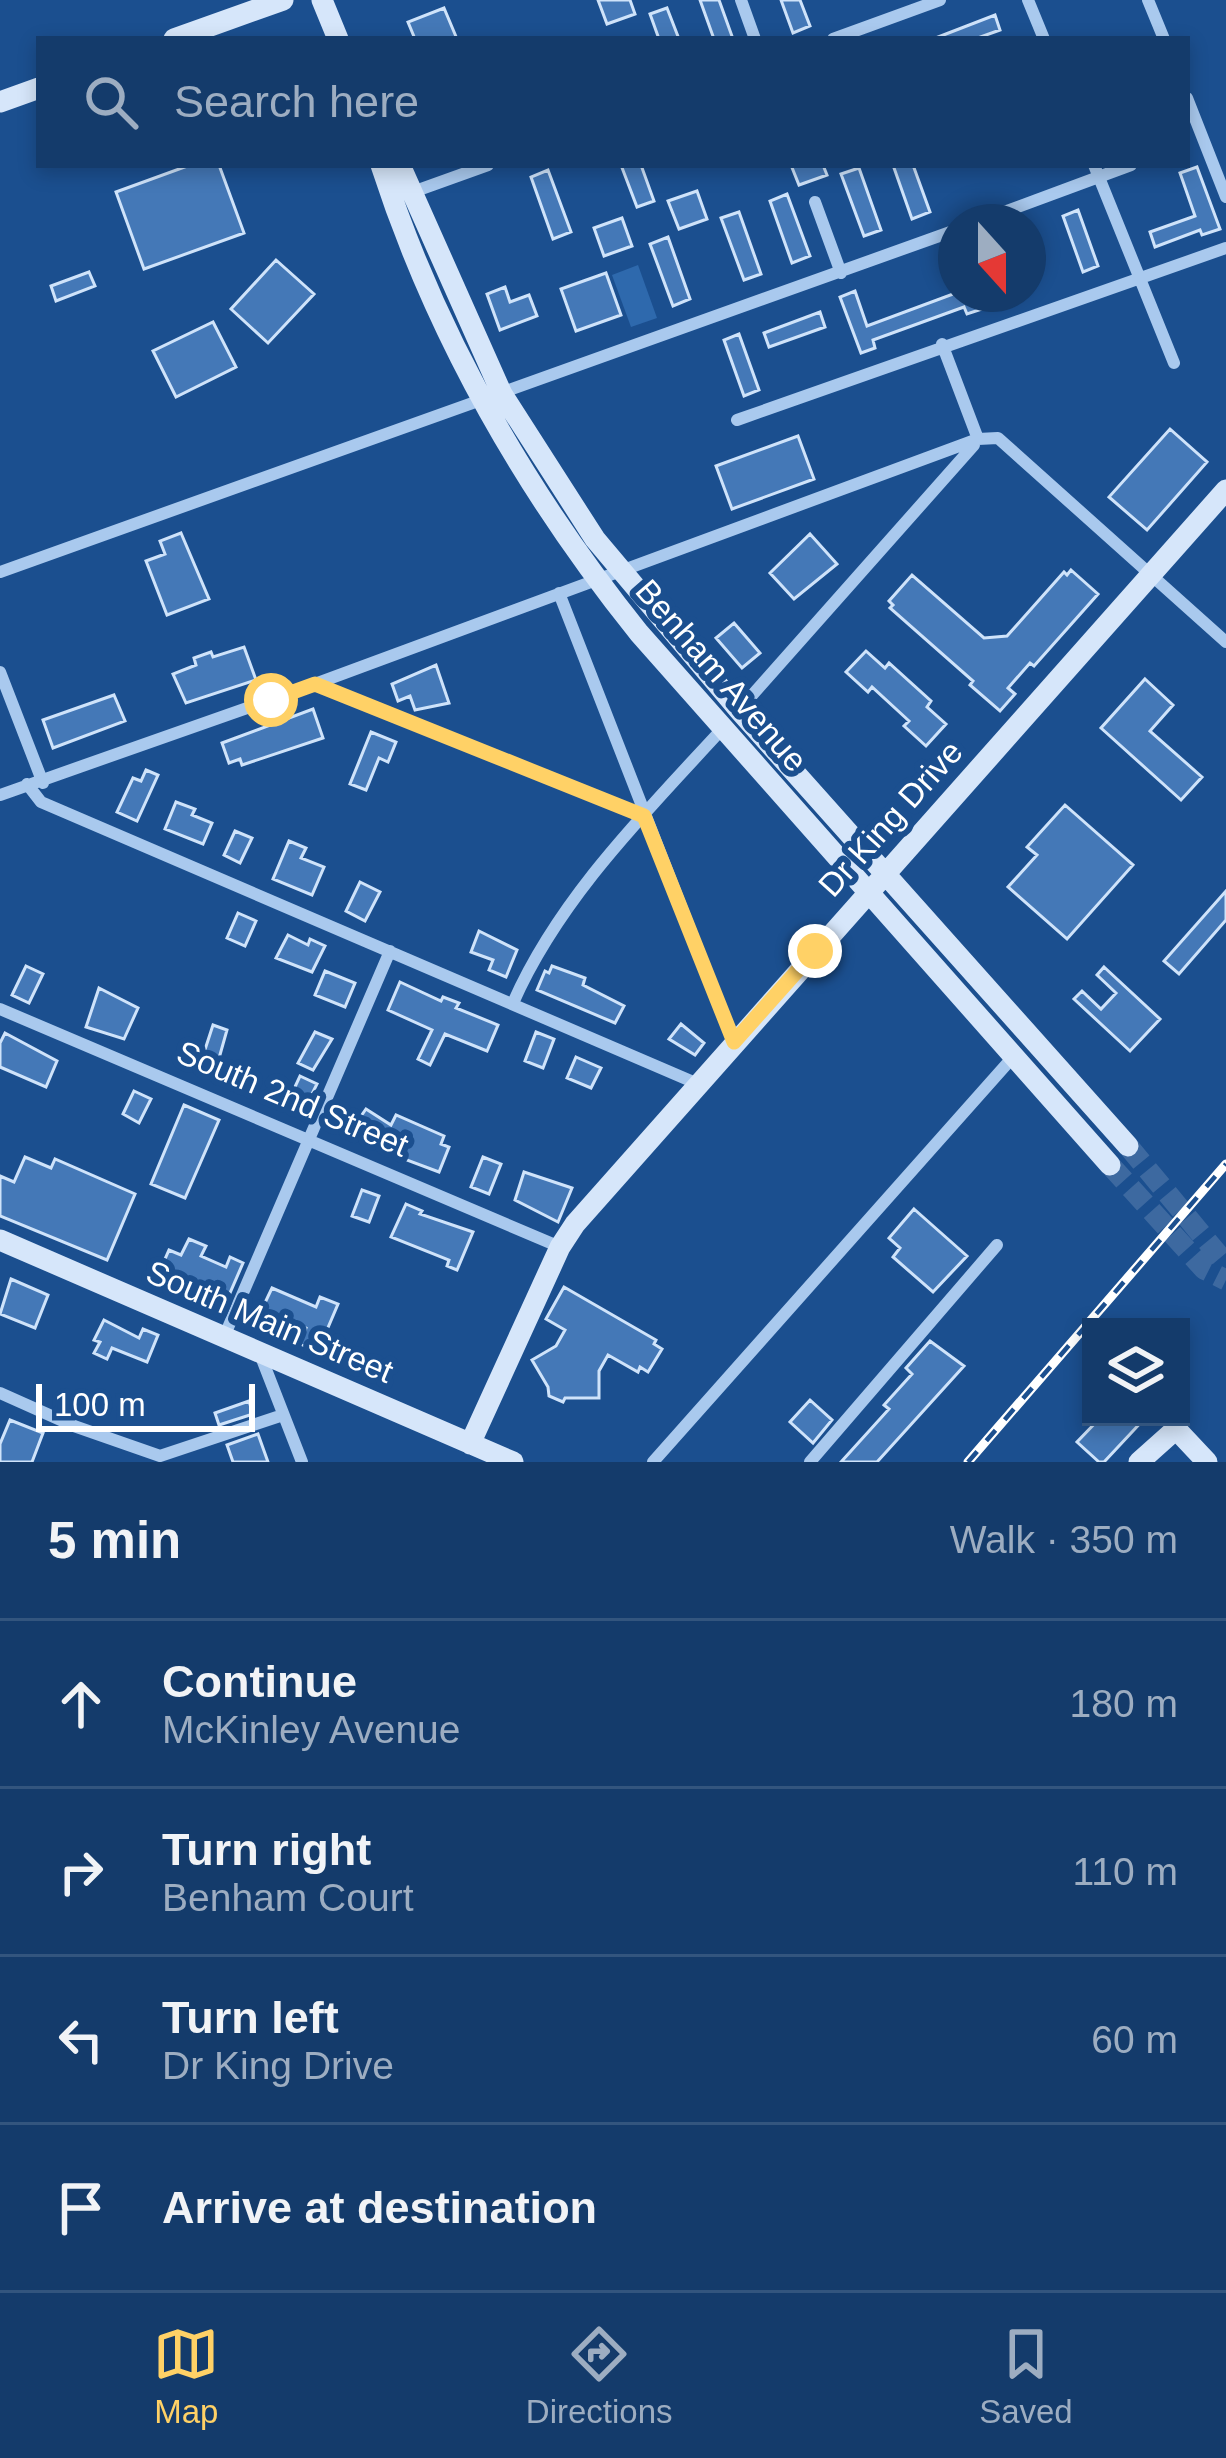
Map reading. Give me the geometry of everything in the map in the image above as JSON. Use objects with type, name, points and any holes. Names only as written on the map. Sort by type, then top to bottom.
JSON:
[{"type":"main road","points":[[182,36],[283,0]]},
{"type":"main road","points":[[322,0],[337,36]]},
{"type":"main road","points":[[0,102],[36,89]]},
{"type":"main road","name":"Benham Avenue","points":[[383,168],[403,196],[535,493],[597,580],[723,728],[1128,1146]]},
{"type":"main road","name":"Benham Avenue","points":[[400,168],[403,196]]},
{"type":"main road","name":"Benham Avenue","points":[[491,398],[623,571],[1013,1057],[1110,1165]]},
{"type":"main road","name":"Dr King Drive","points":[[470,1444],[560,1247],[575,1225],[1226,490]]},
{"type":"main road","name":"South Main Street","points":[[0,1240],[513,1462]]},
{"type":"main road","points":[[1139,1462],[1176,1429],[1207,1462]]},
{"type":"street","points":[[741,0],[754,36]]},
{"type":"street","points":[[841,36],[940,0]]},
{"type":"street","points":[[1028,0],[1043,36]]},
{"type":"street","points":[[1148,0],[1163,36]]},
{"type":"street","points":[[1190,105],[1226,196]]},
{"type":"street","points":[[1190,145],[1204,140]]},
{"type":"street","points":[[403,196],[480,168]]},
{"type":"street","points":[[1019,204],[1096,171],[1174,363]]},
{"type":"street","points":[[815,202],[841,273]]},
{"type":"street","points":[[0,572],[938,237]]},
{"type":"street","points":[[736,420],[1226,248]]},
{"type":"street","points":[[943,346],[979,439]]},
{"type":"street","points":[[0,794],[43,783],[979,439],[998,438],[1226,642]]},
{"type":"street","points":[[739,710],[979,439]]},
{"type":"street","points":[[559,593],[734,1042]]},
{"type":"street","points":[[0,672],[43,783]]},
{"type":"street","points":[[315,684],[644,816]]},
{"type":"street","points":[[513,1003],[534,955],[566,908],[723,728]]},
{"type":"street","points":[[27,784],[41,802],[698,1084]]},
{"type":"street","points":[[223,1338],[390,951]]},
{"type":"street","name":"South 2nd Street","points":[[0,1009],[560,1247]]},
{"type":"street","points":[[652,1462],[1013,1057]]},
{"type":"street","points":[[810,1462],[998,1245]]},
{"type":"street","points":[[260,1354],[302,1462]]},
{"type":"street","points":[[0,1393],[160,1456],[283,1414]]},
{"type":"shaded area","points":[[638,265],[657,318],[631,327],[612,275]]},
{"type":"building","points":[[598,0],[630,0],[635,14],[607,24]]},
{"type":"building","points":[[700,0],[719,0],[732,36],[713,36]]},
{"type":"building","points":[[781,0],[800,0],[810,26],[793,33]]},
{"type":"building","points":[[444,8],[456,36],[414,36],[408,22]]},
{"type":"building","points":[[667,8],[678,36],[658,36],[650,14]]},
{"type":"building","points":[[995,15],[1000,30],[983,36],[941,36]]},
{"type":"building","points":[[1197,167],[1220,229],[1202,235],[1200,230],[1155,247],[1150,232],[1195,216],[1180,173]]},
{"type":"building","points":[[182,168],[220,168],[244,233],[144,269],[116,192]]},
{"type":"building","points":[[622,168],[642,168],[654,201],[637,207]]},
{"type":"building","points":[[792,168],[824,168],[827,175],[799,185]]},
{"type":"building","points":[[859,168],[881,230],[864,236],[841,174]]},
{"type":"building","points":[[894,168],[914,168],[930,212],[912,219]]},
{"type":"building","points":[[548,170],[571,232],[553,239],[531,177]]},
{"type":"building","points":[[697,191],[707,219],[679,229],[668,201]]},
{"type":"building","points":[[787,194],[810,256],[792,263],[770,201]]},
{"type":"building","points":[[1078,210],[1098,266],[1083,272],[1063,216]]},
{"type":"building","points":[[739,212],[761,274],[744,280],[721,218]]},
{"type":"building","points":[[622,218],[632,246],[604,256],[594,228]]},
{"type":"building","points":[[668,237],[690,299],[673,306],[650,244]]},
{"type":"building","points":[[276,260],[314,294],[268,343],[231,309]]},
{"type":"building","points":[[89,272],[95,286],[56,301],[51,286]]},
{"type":"building","points":[[606,273],[621,315],[576,331],[561,289]]},
{"type":"building","points":[[505,287],[510,302],[529,295],[537,316],[500,330],[487,294]]},
{"type":"building","points":[[855,291],[867,326],[938,300],[938,312],[950,312],[873,340],[875,348],[861,353],[840,297]]},
{"type":"building","points":[[820,312],[825,327],[769,347],[764,333]]},
{"type":"building","points":[[213,322],[236,367],[176,397],[153,351]]},
{"type":"building","points":[[739,334],[759,390],[744,396],[724,340]]},
{"type":"building","points":[[1170,429],[1207,462],[1147,530],[1109,497]]},
{"type":"building","points":[[798,436],[814,479],[732,509],[716,466]]},
{"type":"building","points":[[181,533],[209,599],[167,615],[146,561],[165,554],[160,541]]},
{"type":"building","points":[[810,534],[837,564],[794,599],[770,573]]},
{"type":"building","points":[[1071,570],[1098,594],[1008,688],[1015,694],[1000,711],[890,608],[889,601],[912,575],[984,638],[1007,636],[1064,572],[1067,575]]},
{"type":"building","points":[[734,623],[760,653],[742,668],[716,638]]},
{"type":"building","points":[[244,647],[256,680],[186,703],[173,674],[196,665],[194,658]]},
{"type":"building","points":[[866,651],[885,668],[889,663],[931,701],[927,707],[946,724],[926,746],[904,726],[909,721],[872,687],[868,692],[846,672]]},
{"type":"building","points":[[436,665],[449,703],[415,710],[410,696],[398,701],[392,684]]},
{"type":"building","points":[[1145,679],[1173,705],[1150,731],[1202,777],[1181,800],[1101,728]]},
{"type":"building","points":[[114,695],[125,721],[53,748],[43,720]]},
{"type":"building","points":[[313,709],[323,738],[242,765],[240,759],[229,763],[222,743]]},
{"type":"building","points":[[371,732],[396,742],[388,762],[379,758],[366,790],[350,784]]},
{"type":"building","points":[[146,770],[158,775],[137,821],[117,812],[133,778],[141,781]]},
{"type":"building","points":[[176,802],[212,823],[203,844],[165,829]]},
{"type":"building","points":[[1065,805],[1133,865],[1067,939],[1008,887],[1037,855],[1027,847]]},
{"type":"building","points":[[235,831],[252,838],[240,863],[224,855]]},
{"type":"building","points":[[289,841],[306,848],[301,858],[324,867],[312,895],[273,879]]},
{"type":"building","points":[[360,882],[380,892],[365,921],[346,911]]},
{"type":"building","points":[[1226,891],[1226,920],[1179,974],[1164,961]]},
{"type":"building","points":[[238,913],[256,921],[245,946],[227,938]]},
{"type":"building","points":[[479,931],[517,950],[506,977],[489,970],[493,960],[471,952]]},
{"type":"building","points":[[288,935],[308,945],[310,939],[325,946],[312,972],[276,958]]},
{"type":"building","points":[[26,966],[43,974],[29,1003],[12,995]]},
{"type":"building","points":[[552,966],[585,978],[583,985],[624,1006],[615,1023],[537,990]]},
{"type":"building","points":[[1104,967],[1160,1019],[1130,1051],[1074,999],[1082,991],[1101,1009],[1116,993],[1097,975]]},
{"type":"building","points":[[325,971],[355,983],[345,1007],[315,995]]},
{"type":"building","points":[[400,982],[441,1001],[443,997],[459,1003],[456,1008],[498,1025],[487,1051],[445,1034],[430,1065],[418,1059],[432,1030],[388,1010]]},
{"type":"building","points":[[99,988],[138,1008],[124,1039],[86,1027]]},
{"type":"building","points":[[681,1024],[704,1043],[695,1055],[669,1039]]},
{"type":"building","points":[[213,1025],[227,1030],[214,1076],[198,1071]]},
{"type":"building","points":[[315,1032],[332,1039],[313,1070],[298,1063]]},
{"type":"building","points":[[536,1032],[554,1039],[543,1068],[525,1061]]},
{"type":"building","points":[[5,1033],[57,1061],[46,1087],[0,1067]]},
{"type":"building","points":[[576,1057],[601,1068],[591,1088],[567,1078]]},
{"type":"building","points":[[300,1076],[317,1084],[303,1112],[287,1104]]},
{"type":"building","points":[[134,1091],[151,1099],[139,1123],[123,1114]]},
{"type":"building","points":[[184,1105],[219,1120],[185,1198],[151,1184]]},
{"type":"building","points":[[366,1109],[391,1125],[396,1115],[444,1136],[441,1144],[449,1147],[439,1172],[404,1159],[352,1129]]},
{"type":"building","points":[[25,1157],[51,1168],[55,1159],[135,1194],[107,1260],[0,1216],[0,1176],[14,1182]]},
{"type":"building","points":[[483,1157],[501,1164],[489,1194],[471,1187]]},
{"type":"building","points":[[524,1172],[572,1188],[558,1222],[515,1200]]},
{"type":"building","points":[[362,1190],[379,1196],[369,1222],[352,1216]]},
{"type":"building","points":[[406,1204],[422,1211],[420,1214],[473,1232],[457,1270],[447,1266],[449,1260],[391,1237]]},
{"type":"building","points":[[914,1209],[967,1256],[933,1292],[893,1257],[900,1248],[889,1238]]},
{"type":"building","points":[[189,1239],[206,1246],[201,1256],[226,1267],[230,1257],[243,1263],[223,1309],[154,1284],[169,1250],[181,1255]]},
{"type":"building","points":[[11,1279],[48,1295],[35,1328],[0,1314]]},
{"type":"building","points":[[564,1287],[656,1340],[654,1344],[662,1349],[648,1372],[640,1367],[638,1372],[608,1355],[599,1371],[599,1398],[565,1398],[563,1402],[549,1396],[532,1360],[556,1346],[565,1330],[546,1319]]},
{"type":"building","points":[[272,1288],[316,1307],[320,1297],[338,1304],[318,1351],[300,1344],[306,1328],[262,1309]]},
{"type":"building","points":[[104,1320],[139,1338],[143,1329],[158,1335],[147,1362],[112,1348],[107,1359],[94,1353],[100,1342],[94,1340]]},
{"type":"building","points":[[930,1341],[964,1366],[877,1462],[841,1462],[889,1409],[884,1405],[912,1374],[906,1368]]},
{"type":"building","points":[[810,1400],[832,1420],[813,1443],[790,1422]]},
{"type":"building","points":[[249,1401],[253,1414],[219,1425],[215,1413]]},
{"type":"building","points":[[10,1420],[43,1433],[32,1462],[0,1462],[0,1444]]},
{"type":"building","points":[[1092,1426],[1138,1426],[1104,1462],[1077,1442]]},
{"type":"building","points":[[258,1434],[268,1462],[233,1462],[227,1445]]},
{"type":"tunnel","points":[[1128,1146],[1226,1264]]},
{"type":"tunnel","points":[[1110,1165],[1204,1269],[1226,1280]]},
{"type":"railway","points":[[968,1462],[1226,1164]]},
{"type":"route","points":[[271,700],[315,684],[644,816],[734,1042],[815,951]]}]
